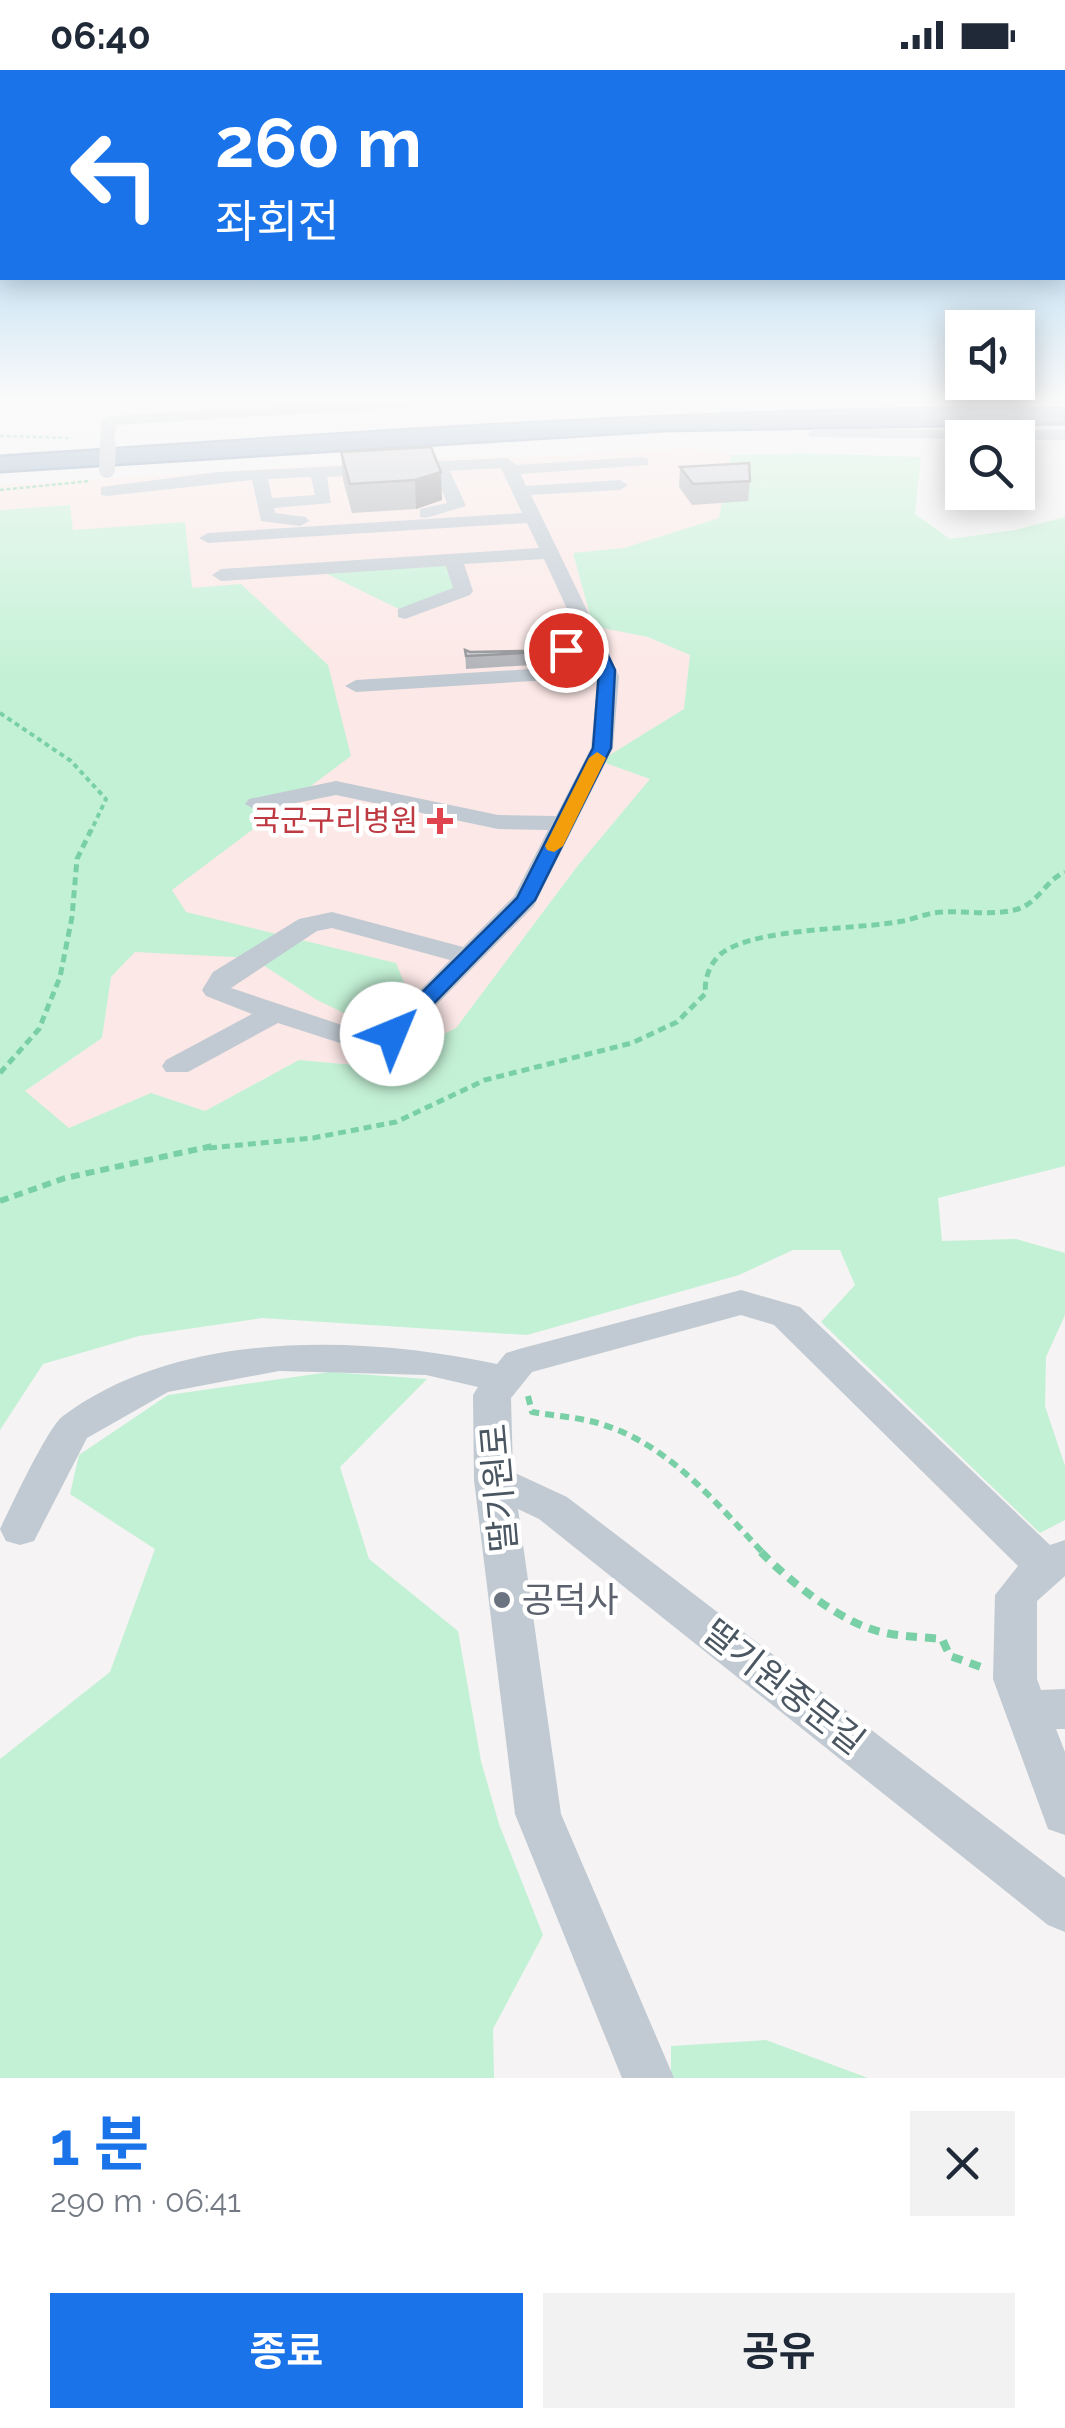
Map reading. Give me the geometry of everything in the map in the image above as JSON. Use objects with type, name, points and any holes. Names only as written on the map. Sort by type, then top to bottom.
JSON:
[{"type":"street","points":[[262,493],[267,517],[282,522],[452,510],[457,505],[452,493]]},
{"type":"street","points":[[264,504],[323,500],[322,493]]},
{"type":"street","points":[[469,958],[347,922],[319,922],[217,984],[216,990],[275,1014],[370,1044],[392,1034],[469,958],[525,900],[602,748],[607,670],[588,649],[553,553],[523,493]]},
{"type":"street","points":[[208,538],[535,518]]},
{"type":"street","points":[[222,575],[553,553]]},
{"type":"street","points":[[405,613],[463,592],[454,560]]},
{"type":"street","points":[[356,686],[607,670]]},
{"type":"street","points":[[257,804],[336,788],[498,822],[565,823]]},
{"type":"street","points":[[177,1066],[275,1014]]},
{"type":"street","name":"딸기원로","points":[[648,2078],[538,1814],[494,1480],[492,1396],[502,1383],[519,1362],[742,1302],[787,1316],[1055,1561]]},
{"type":"street","points":[[20,1529],[73,1428],[159,1380],[279,1358],[426,1362],[502,1383]]},
{"type":"street","name":"딸기원중문길","points":[[494,1480],[553,1508],[1065,1908]]},
{"type":"street","points":[[1055,1561],[1016,1595],[1036,1700],[1065,1813]]},
{"type":"path","points":[[0,713],[46,738],[69,763],[94,781],[106,799],[78,859],[60,977],[40,1029],[0,1074]]},
{"type":"path","points":[[0,1201],[65,1178],[181,1156],[222,1144],[328,1136],[396,1122],[485,1080],[616,1048],[677,1022],[706,994],[704,983],[718,955],[730,948],[778,936],[904,922],[933,913],[1019,909],[1042,893],[1053,877],[1065,872]]},
{"type":"path","points":[[502,1383],[532,1398],[532,1412],[602,1424],[640,1442],[688,1474],[784,1576],[816,1600],[882,1633],[942,1638],[950,1656],[1036,1700]]},
{"type":"shaded area","name":"국군구리병원","points":[[0,493],[724,493],[720,518],[624,548],[573,553],[593,625],[648,637],[690,655],[684,709],[601,761],[651,779],[579,864],[456,1029],[376,1067],[299,1060],[205,1111],[151,1093],[69,1129],[24,1092],[102,1038],[111,977],[135,952],[172,890],[191,588],[72,530],[70,505],[0,510]]},
{"type":"green space","points":[[724,493],[917,493],[915,514],[950,539],[1015,530],[1065,517],[1065,1166],[938,1198],[942,1241],[1016,1239],[1065,1253],[1065,1315],[1046,1357],[1045,1406],[1065,1466],[1065,1520],[1040,1533],[821,1322],[855,1285],[840,1250],[793,1250],[739,1275],[527,1335],[262,1318],[139,1336],[43,1364],[0,1430],[0,510],[70,505],[73,530],[185,522],[192,588],[241,584],[328,665],[351,756],[172,890],[186,912],[396,963],[407,990],[373,1027],[317,1000],[252,958],[135,952],[111,977],[102,1038],[25,1091],[69,1128],[151,1093],[205,1111],[299,1060],[376,1067],[456,1028],[579,864],[650,779],[600,761],[684,709],[690,655],[648,637],[593,626],[573,553],[624,548],[719,518]]},
{"type":"green space","points":[[448,564],[461,586],[399,609],[325,573]]},
{"type":"green space","points":[[330,1372],[427,1379],[340,1467],[369,1559],[458,1631],[481,1761],[499,1824],[543,1935],[493,2029],[494,2078],[0,2078],[0,1759],[110,1672],[155,1549],[70,1494],[79,1455],[168,1395]]},
{"type":"green space","points":[[766,2040],[868,2078],[671,2078],[671,2046]]},
{"type":"building","points":[[465,650],[470,652],[578,650],[466,656]]},
{"type":"slow traffic","points":[[554,846],[597,758]]},
{"type":"place","name":"국군구리병원","points":[[440,821]]},
{"type":"place","name":"공덕사","points":[[502,1600]]},
{"type":"route","points":[[392,1034],[514,914],[538,883],[602,748],[610,680],[607,670],[598,649],[566,650]]}]
